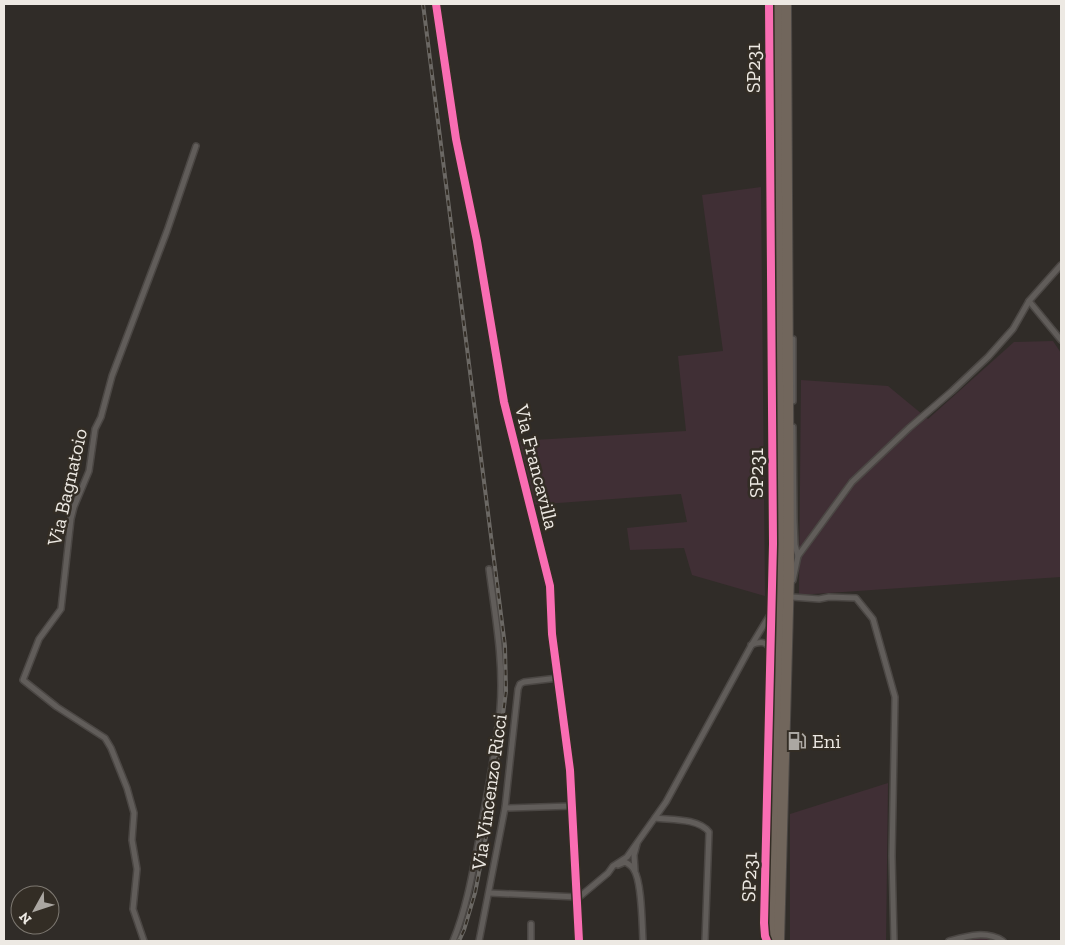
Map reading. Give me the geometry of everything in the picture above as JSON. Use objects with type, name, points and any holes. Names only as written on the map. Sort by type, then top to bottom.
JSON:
[{"type":"highway","name":"SP231","points":[[771,941],[780,582],[777,4]]},
{"type":"highway","name":"SP231","points":[[779,941],[788,636],[786,4]]},
{"type":"street","name":"Via Francavilla","points":[[436,4],[456,139],[478,241],[504,402],[550,586],[552,634],[567,736],[579,941]]},
{"type":"street","name":"SP231","points":[[767,941],[764,936],[764,923],[773,544],[769,4]]},
{"type":"street","points":[[788,636],[798,556],[795,545],[794,520],[790,4]]},
{"type":"street","name":"Via Bagnatoio","points":[[144,941],[133,909],[137,869],[132,840],[134,813],[112,748],[105,738],[57,707],[23,680],[39,639],[60,609],[71,519],[74,506],[89,471],[95,429],[101,417],[123,344],[167,231],[196,146]]},
{"type":"street","points":[[798,556],[852,482],[988,357],[1013,329],[1029,302],[1061,265]]},
{"type":"street","points":[[1029,302],[1061,340]]},
{"type":"street","points":[[453,941],[465,907],[473,870],[493,762],[500,708],[499,661],[489,569]]},
{"type":"street","points":[[792,597],[819,599],[841,596],[856,598],[873,619],[895,697],[892,856],[894,941]]},
{"type":"street","points":[[489,892],[577,898],[627,856],[655,818],[688,763],[771,612]]},
{"type":"street","points":[[751,646],[758,642],[763,642],[768,644],[771,650]]},
{"type":"street","name":"Via Vincenzo Ricci","points":[[479,941],[506,808],[520,684],[558,678]]},
{"type":"street","points":[[506,808],[572,806]]},
{"type":"street","points":[[655,818],[697,823],[705,826],[709,832],[705,941]]},
{"type":"street","points":[[638,841],[634,855],[640,897],[642,941]]},
{"type":"street","points":[[613,866],[625,862],[635,871]]},
{"type":"street","points":[[530,941],[531,924]]},
{"type":"street","points":[[949,941],[971,934],[995,936],[1003,941]]},
{"type":"shaded area","points":[[761,187],[765,596],[692,575],[684,548],[630,550],[627,528],[687,522],[681,494],[531,505],[517,441],[686,431],[678,356],[723,351],[702,195]]},
{"type":"shaded area","points":[[1053,341],[1061,353],[1061,577],[799,595],[801,380],[888,386],[928,419],[1014,342]]},
{"type":"shaded area","points":[[888,783],[886,941],[790,941],[790,814]]},
{"type":"shaded area","points":[[978,937],[995,938],[998,941],[959,941]]},
{"type":"railway","points":[[423,4],[505,646],[506,691],[490,816],[475,893],[459,941]]},
{"type":"cycle path","points":[[436,4],[456,139],[477,241],[504,402],[550,586],[552,634],[570,770],[579,941]]},
{"type":"cycle path","points":[[767,941],[764,923],[773,544],[769,4]]},
{"type":"place","name":"Eni","points":[[797,741]]}]
